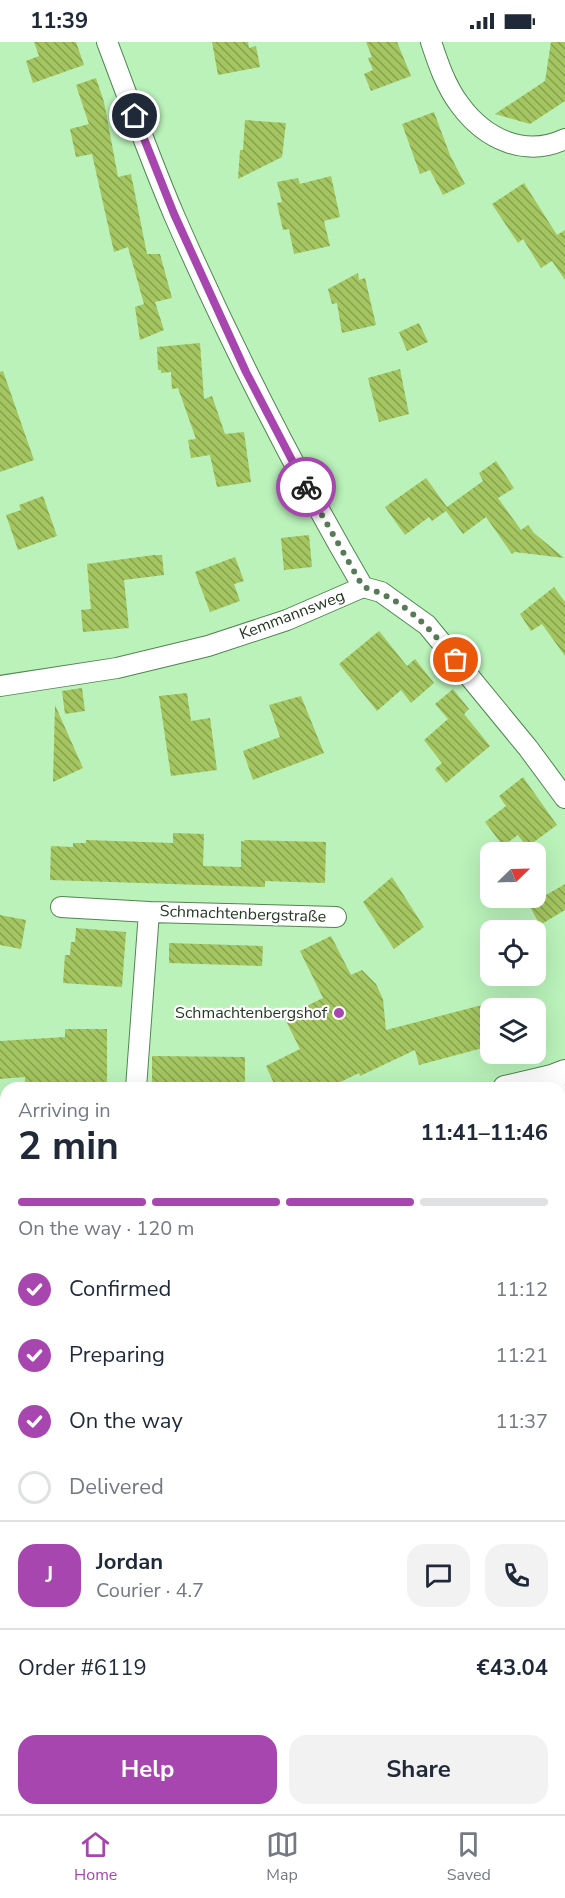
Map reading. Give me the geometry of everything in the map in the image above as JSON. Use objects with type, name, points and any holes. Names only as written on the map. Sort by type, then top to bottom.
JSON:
[{"type":"street","points":[[107,42],[174,214],[246,372],[315,504],[363,587]]},
{"type":"street","points":[[431,42],[439,66],[459,105],[484,130],[504,141],[530,147],[554,144],[565,139]]},
{"type":"street","name":"Kemmannsweg","points":[[0,686],[117,668],[208,646],[287,620],[363,587],[381,592],[427,626],[528,748],[565,798]]},
{"type":"street","name":"Schmachtenbergstraße","points":[[61,907],[336,917]]},
{"type":"street","name":"Schmachtenbergstraße","points":[[136,1082],[149,912]]},
{"type":"building","points":[[34,42],[76,42],[84,65],[33,83],[26,61],[39,56]]},
{"type":"building","points":[[212,42],[248,42],[249,48],[256,46],[260,67],[218,75]]},
{"type":"building","points":[[366,42],[397,42],[411,76],[371,91],[364,74],[373,70],[368,58],[372,57]]},
{"type":"building","points":[[551,42],[565,42],[565,101],[530,124],[495,114],[545,81]]},
{"type":"building","points":[[96,78],[104,102],[118,177],[131,174],[147,254],[160,254],[172,298],[155,302],[164,330],[140,340],[135,307],[144,304],[128,247],[114,252],[92,154],[76,157],[70,129],[89,124],[76,85]]},
{"type":"building","points":[[434,112],[450,155],[465,184],[443,195],[430,170],[420,174],[402,124]]},
{"type":"building","points":[[245,120],[286,123],[282,157],[238,179],[240,150],[243,150]]},
{"type":"building","points":[[331,176],[340,217],[324,221],[330,246],[294,254],[289,229],[283,230],[277,203],[282,202],[277,182],[298,178],[300,184]]},
{"type":"building","points":[[524,183],[557,235],[565,230],[565,280],[552,261],[541,268],[523,239],[518,243],[492,204]]},
{"type":"building","points":[[358,273],[359,280],[365,278],[376,325],[342,333],[337,303],[332,304],[328,289]]},
{"type":"building","points":[[419,323],[428,342],[407,351],[399,332]]},
{"type":"building","points":[[200,343],[204,399],[212,396],[225,434],[244,432],[251,482],[217,487],[210,455],[191,458],[188,440],[196,439],[178,388],[172,389],[171,372],[161,373],[161,370],[158,370],[157,347]]},
{"type":"building","points":[[400,369],[409,414],[379,422],[368,378]]},
{"type":"building","points":[[3,371],[34,460],[0,472],[0,372]]},
{"type":"building","points":[[496,461],[514,488],[498,498],[521,530],[528,525],[534,533],[564,558],[515,552],[512,554],[486,517],[463,534],[446,511],[432,521],[429,517],[405,535],[385,507],[426,478],[447,507],[483,481],[479,473]]},
{"type":"building","points":[[43,496],[57,536],[18,550],[6,515],[21,510],[19,505]]},
{"type":"building","points":[[309,535],[312,567],[284,570],[281,538]]},
{"type":"building","points":[[162,555],[164,575],[124,580],[129,628],[83,632],[81,610],[91,609],[87,564]]},
{"type":"building","points":[[235,557],[244,581],[234,584],[240,601],[210,612],[195,572]]},
{"type":"building","points":[[554,587],[565,602],[565,656],[542,624],[531,631],[520,614]]},
{"type":"building","points":[[379,631],[407,666],[415,659],[434,683],[411,703],[401,690],[377,711],[339,664]]},
{"type":"building","points":[[82,688],[85,711],[65,714],[62,691]]},
{"type":"building","points":[[453,689],[469,709],[464,714],[490,746],[446,783],[435,769],[442,763],[424,740],[448,719],[435,704]]},
{"type":"building","points":[[187,693],[191,721],[210,718],[217,770],[171,776],[159,696]]},
{"type":"building","points":[[301,696],[324,753],[253,780],[243,751],[280,737],[269,705]]},
{"type":"building","points":[[55,705],[83,768],[53,782]]},
{"type":"building","points":[[523,777],[557,825],[534,842],[523,842],[518,835],[508,842],[500,842],[485,822],[506,806],[499,796]]},
{"type":"building","points":[[173,833],[204,834],[203,866],[241,867],[241,841],[245,842],[244,840],[326,842],[325,883],[265,881],[265,887],[50,880],[51,846],[73,847],[73,843],[86,843],[86,840],[173,843]]},
{"type":"building","points":[[392,877],[424,927],[394,949],[363,902]]},
{"type":"building","points":[[565,884],[565,910],[546,921],[537,920],[531,908],[546,908],[546,895]]},
{"type":"building","points":[[0,915],[26,920],[21,949],[0,945]]},
{"type":"building","points":[[76,928],[126,932],[122,987],[63,983],[65,955],[70,955],[71,942],[75,942]]},
{"type":"building","name":"Schmachtenbergshof","points":[[331,936],[351,975],[362,970],[376,984],[383,999],[386,1030],[480,1006],[480,1049],[419,1065],[415,1050],[360,1076],[359,1073],[340,1082],[273,1082],[266,1066],[300,1049],[284,1017],[323,998],[300,951]]},
{"type":"building","points":[[169,943],[263,946],[262,966],[169,963]]},
{"type":"building","points":[[65,1029],[107,1029],[107,1082],[25,1082],[25,1077],[0,1079],[0,1041],[65,1037]]},
{"type":"building","points":[[152,1056],[245,1057],[245,1082],[152,1082]]},
{"type":"way so far","points":[[306,487],[363,587],[381,592],[398,603],[427,626],[456,660]]},
{"type":"place","name":"Schmachtenbergshof","points":[[339,1013]]},
{"type":"route","points":[[135,116],[174,214],[246,372],[306,487]]}]
